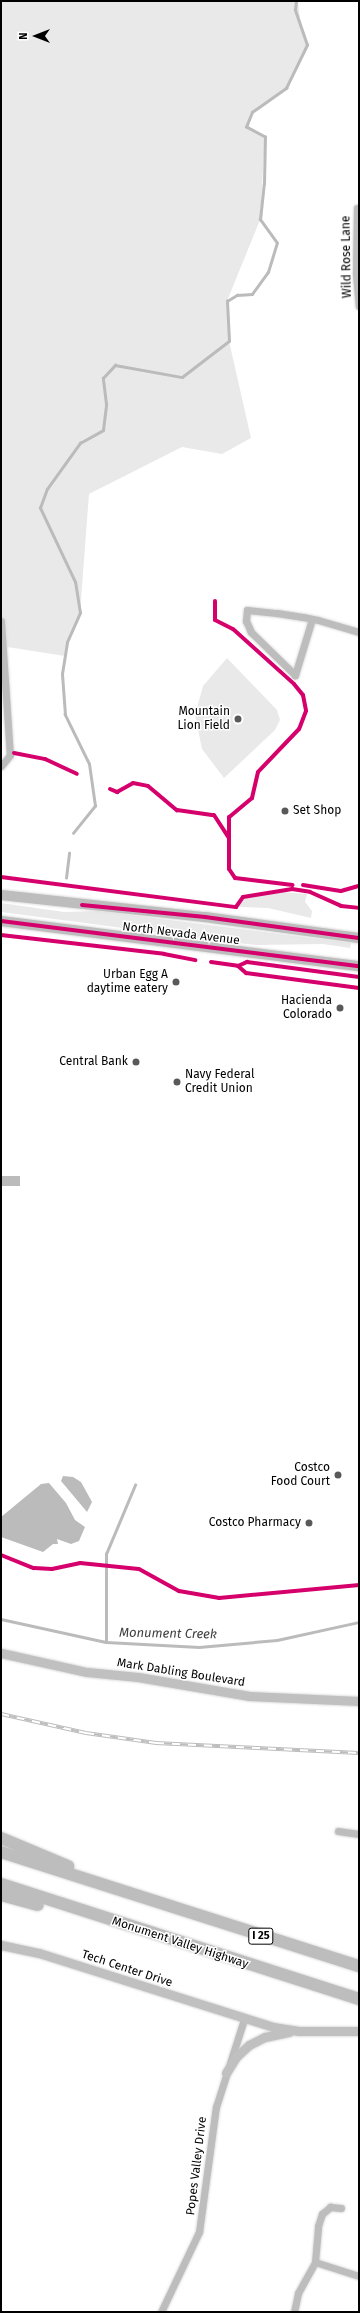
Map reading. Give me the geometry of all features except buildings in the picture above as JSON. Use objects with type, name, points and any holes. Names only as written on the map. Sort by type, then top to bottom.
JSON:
[{"type":"highway","points":[[1,1838],[163,1905]]},
{"type":"highway","name":"I 25","points":[[1,1852],[163,1905],[359,1966]]},
{"type":"highway","name":"Monument Valley Highway","points":[[1,1884],[183,1944],[359,1999]]},
{"type":"highway","points":[[1,1895],[183,1944]]},
{"type":"main road","name":"North Nevada Avenue","points":[[1,895],[205,917],[359,938]]},
{"type":"main road","name":"North Nevada Avenue","points":[[1,921],[359,966]]},
{"type":"street","name":"Wild Rose Lane","points":[[357,208],[356,274],[359,306]]},
{"type":"street","points":[[312,619],[295,675],[251,632],[246,620],[247,610],[312,619],[359,632]]},
{"type":"street","points":[[1,621],[10,755],[1,766]]},
{"type":"street","name":"Mark Dabling Boulevard","points":[[1,1653],[87,1672],[138,1677],[249,1696],[359,1701]]},
{"type":"street","points":[[338,1830],[359,1834]]},
{"type":"street","name":"Tech Center Drive","points":[[1,1945],[39,1953],[244,2019],[299,2031]]},
{"type":"street","name":"Popes Valley Drive","points":[[161,2312],[199,2232],[214,2117],[226,2072],[244,2019]]},
{"type":"street","points":[[226,2072],[243,2050],[257,2041],[275,2034],[299,2031],[359,2031]]},
{"type":"street","points":[[294,2312],[298,2293],[315,2262],[318,2226],[322,2214],[330,2207],[341,2208]]},
{"type":"street","points":[[315,2262],[359,2276]]},
{"type":"shaded area","points":[[1,1],[298,1],[301,28],[307,45],[286,88],[252,112],[246,127],[265,137],[260,220],[227,301],[229,341],[251,438],[222,454],[182,447],[89,494],[80,613],[67,642],[65,656],[1,646]]},
{"type":"shaded area","name":"Mountain Lion Field","points":[[227,658],[277,710],[280,720],[275,730],[224,778],[202,749],[195,715],[203,686]]},
{"type":"shaded area","points":[[281,892],[307,894],[305,902],[312,911],[311,918],[268,908],[239,907],[241,901],[247,898]]},
{"type":"shaded area","points":[[1,903],[64,912],[98,911],[351,943],[350,948],[323,944],[257,945],[229,942],[1,912]]},
{"type":"shaded area","points":[[1,1176],[20,1176],[20,1186],[1,1186]]},
{"type":"shaded area","points":[[63,1476],[73,1477],[81,1482],[92,1502],[87,1512],[61,1481]]},
{"type":"shaded area","points":[[49,1483],[66,1503],[75,1520],[85,1527],[79,1541],[71,1544],[57,1539],[58,1544],[53,1544],[43,1552],[1,1537],[1,1517],[41,1484]]},
{"type":"waterway","points":[[73,833],[95,806],[89,764],[65,715],[62,674],[67,642],[80,613],[75,582],[40,508],[47,489],[80,443],[103,430],[106,404],[103,378],[115,365],[182,377],[229,341],[227,301],[237,295],[252,294],[268,272],[277,243],[260,220],[264,184],[265,137],[246,127],[252,112],[286,88],[307,45],[295,10],[296,1]]},
{"type":"waterway","points":[[66,878],[69,853]]},
{"type":"waterway","points":[[106,1642],[106,1554],[135,1485]]},
{"type":"waterway","name":"Monument Creek","points":[[1,1619],[106,1642],[199,1647],[277,1640],[359,1622]]},
{"type":"railway","points":[[1,1714],[86,1733],[156,1743],[359,1753]]},
{"type":"cycle path","points":[[215,601],[215,620],[233,629],[294,684],[303,695],[306,711],[299,729],[258,772],[252,798],[229,817],[229,869],[235,878],[293,885]]},
{"type":"cycle path","points":[[14,753],[45,759],[77,774]]},
{"type":"cycle path","points":[[110,789],[117,792],[133,783],[148,786],[177,810],[214,815],[229,838]]},
{"type":"cycle path","points":[[1,877],[236,907],[243,897],[292,889],[310,892],[341,906],[359,908]]},
{"type":"cycle path","points":[[303,885],[341,891],[359,886]]},
{"type":"cycle path","points":[[82,905],[205,917],[359,938]]},
{"type":"cycle path","points":[[1,921],[359,966]]},
{"type":"cycle path","points":[[1,935],[164,954],[195,960]]},
{"type":"cycle path","points":[[211,962],[238,966],[247,962],[359,977]]},
{"type":"cycle path","points":[[238,966],[246,973],[359,988]]},
{"type":"cycle path","points":[[1,1555],[34,1568],[52,1569],[80,1563],[139,1569],[179,1591],[219,1598],[359,1585]]},
{"type":"place","name":"Mountain Lion Field","points":[[238,719]]},
{"type":"place","name":"Set Shop","points":[[285,811]]},
{"type":"place","name":"Urban Egg A daytime eatery","points":[[176,982]]},
{"type":"place","name":"Hacienda Colorado","points":[[340,1008]]},
{"type":"place","name":"Central Bank","points":[[136,1062]]},
{"type":"place","name":"Navy Federal Credit Union","points":[[177,1082]]},
{"type":"place","name":"Costco Food Court","points":[[338,1475]]},
{"type":"place","name":"Costco Pharmacy","points":[[309,1523]]}]
